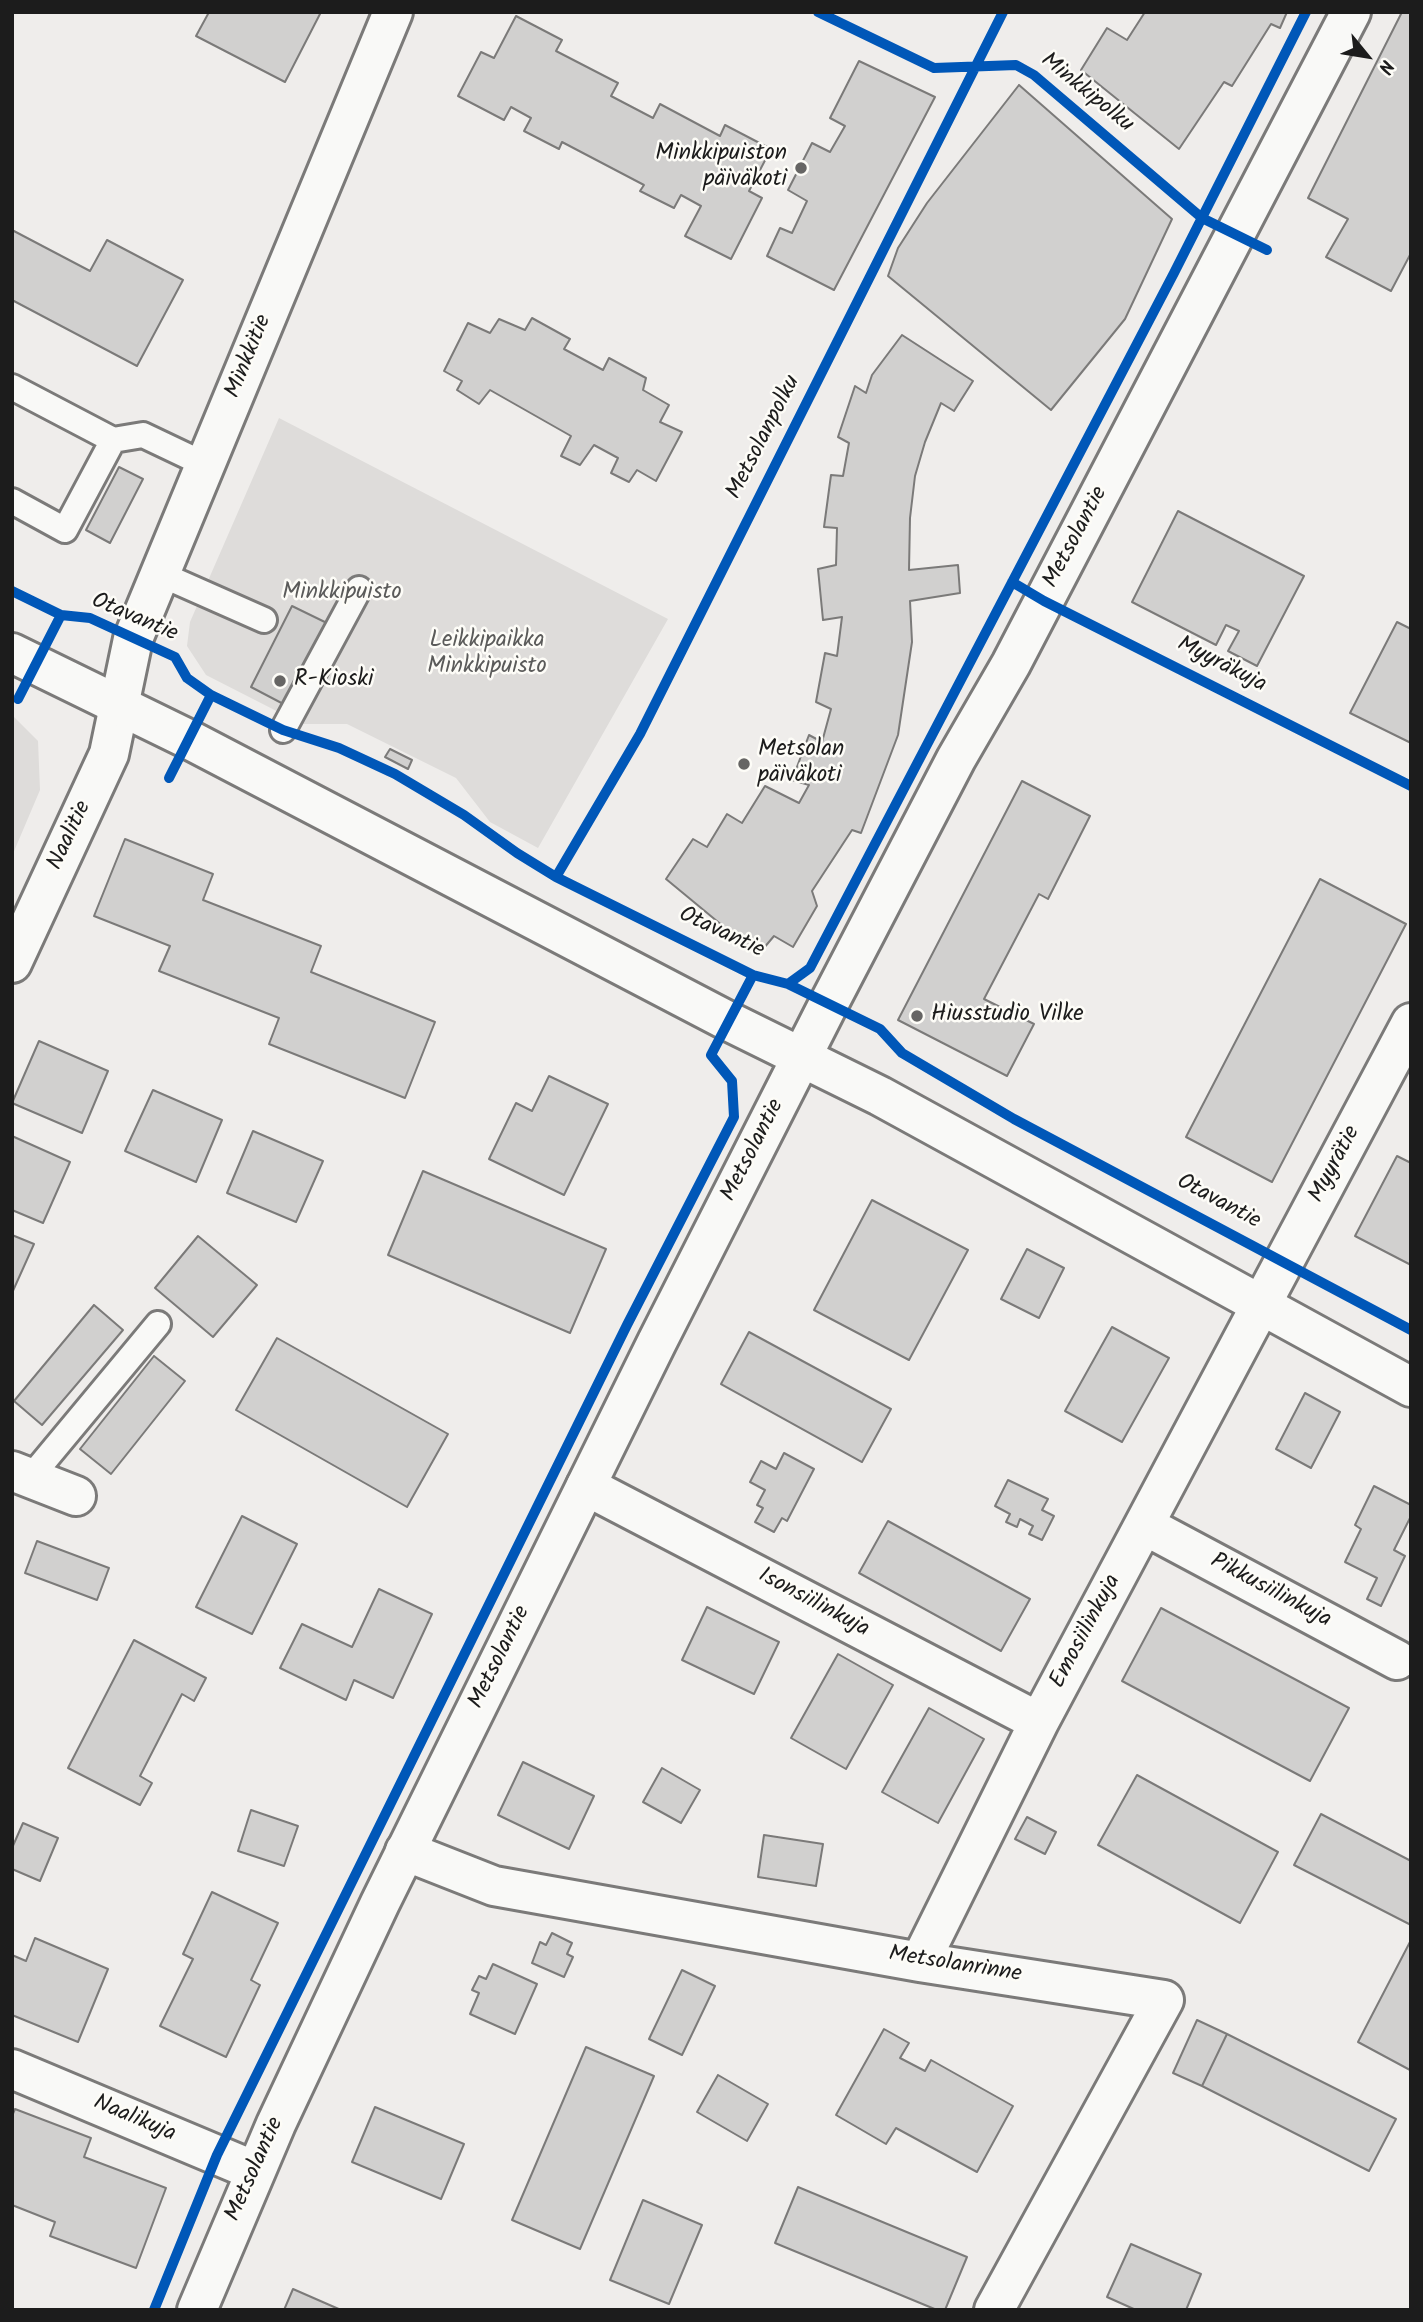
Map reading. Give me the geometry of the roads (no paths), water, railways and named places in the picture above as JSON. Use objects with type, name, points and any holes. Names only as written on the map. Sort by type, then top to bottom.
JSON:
[{"type":"street","name":"Minkkitie","points":[[118,706],[133,639],[393,12]]},
{"type":"street","name":"Metsolantie","points":[[197,2310],[255,2171],[405,1851],[801,1058],[956,760],[1011,664],[1352,12]]},
{"type":"street","points":[[12,653],[188,739],[801,1058],[880,1096],[1411,1387]]},
{"type":"street","name":"Naalitie","points":[[12,963],[109,754],[118,706]]},
{"type":"street","name":"Myyrätie","points":[[1259,1305],[1411,1023]]},
{"type":"street","name":"Emosiilinkuja","points":[[920,1962],[1039,1722],[1259,1305]]},
{"type":"street","points":[[21,1475],[76,1496]]},
{"type":"street","name":"Isonsiilinkuja","points":[[586,1486],[1039,1722]]},
{"type":"street","name":"Pikkusiilinkuja","points":[[1144,1525],[1397,1660]]},
{"type":"street","name":"Metsolanrinne","points":[[405,1851],[494,1886],[920,1962],[1164,2000],[994,2310]]},
{"type":"street","name":"Naalikuja","points":[[12,2069],[255,2171]]},
{"type":"lane","points":[[12,387],[113,440],[143,435],[206,466]]},
{"type":"lane","points":[[12,501],[65,530],[113,440]]},
{"type":"lane","points":[[160,574],[264,620]]},
{"type":"lane","points":[[284,730],[359,589]]},
{"type":"lane","points":[[21,1475],[158,1324]]},
{"type":"place","name":"Minkkipuiston päiväkoti","points":[[801,168]]},
{"type":"place","name":"R-Kioski","points":[[280,681]]},
{"type":"place","name":"Metsolan päiväkoti","points":[[744,764]]},
{"type":"place","name":"Hiusstudio Vilke","points":[[917,1016]]},
{"type":"park label","name":"Minkkipuisto","points":[[342,594]]},
{"type":"park label","name":"Leikkipaikka Minkkipuisto","points":[[487,655]]}]
